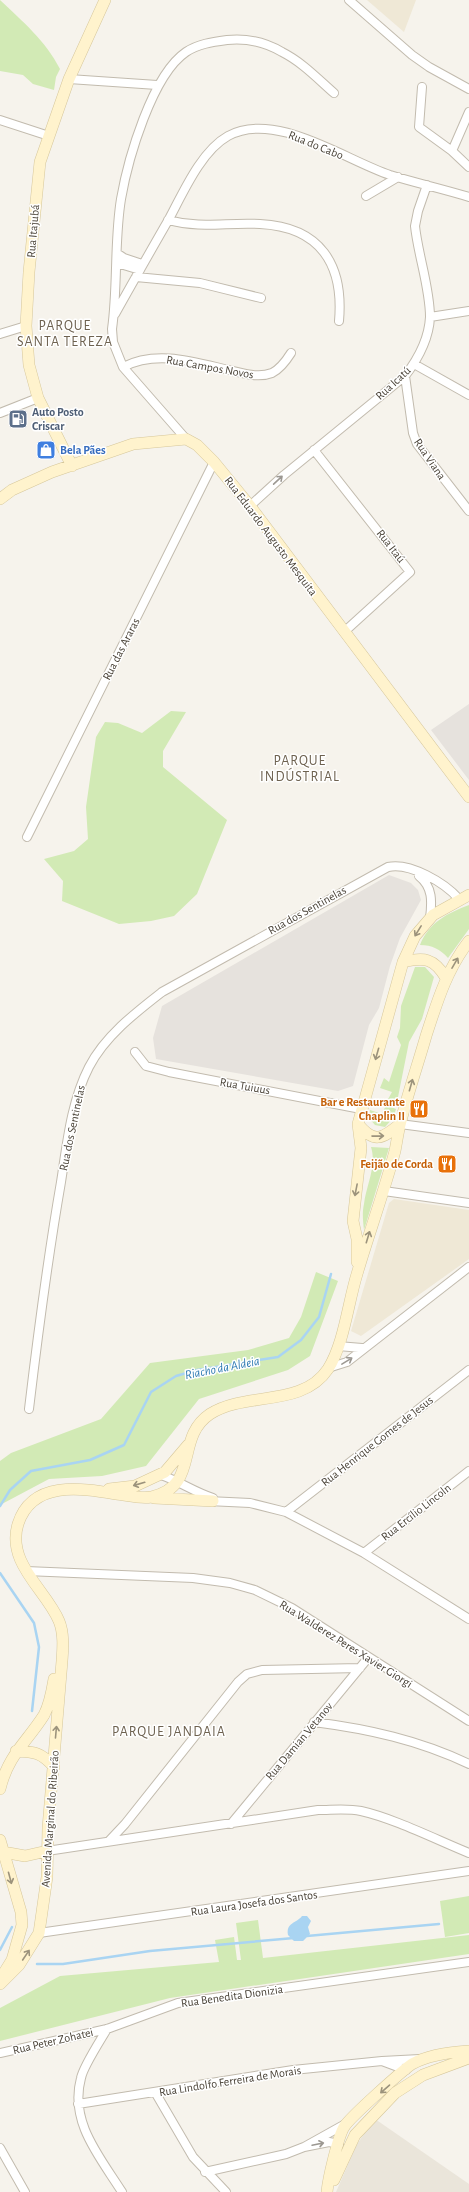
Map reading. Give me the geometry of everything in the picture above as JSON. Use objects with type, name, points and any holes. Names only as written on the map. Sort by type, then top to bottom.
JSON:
[{"type":"main road","name":"Rua Itajubá","points":[[72,466],[38,398],[29,365],[26,326],[40,162],[70,79],[105,0]]},
{"type":"main road","name":"Rua Eduardo Augusto Mesquita","points":[[186,439],[197,445],[214,462],[250,506],[469,797]]},
{"type":"main road","points":[[0,499],[12,490],[52,472],[133,444],[186,439]]},
{"type":"main road","name":"Avenida Marginal do Ribeirão","points":[[357,1274],[357,1239],[353,1221],[361,1148],[358,1124],[361,1109],[403,962],[416,936],[430,918],[464,897]]},
{"type":"main road","name":"Avenida Marginal do Ribeirão","points":[[0,1984],[19,1965],[40,1933],[47,1877],[47,1851],[63,1639],[60,1623],[26,1571],[17,1552],[15,1541],[18,1525],[23,1514],[34,1501],[44,1493],[60,1489],[94,1491],[148,1498],[166,1492],[179,1481],[189,1443],[196,1427],[203,1419],[217,1410],[250,1400],[280,1397],[298,1391],[316,1382],[328,1368],[338,1346],[357,1274],[384,1190],[395,1151],[400,1124],[440,990],[469,941]]},
{"type":"main road","points":[[403,962],[418,959],[429,960],[440,968],[446,978]]},
{"type":"main road","points":[[358,1124],[365,1133],[375,1137],[385,1136],[400,1124]]},
{"type":"main road","name":"Avenida Marginal do Ribeirão","points":[[94,1491],[136,1486],[161,1475],[189,1443]]},
{"type":"main road","points":[[148,1498],[213,1502]]},
{"type":"main road","name":"Avenida Marginal do Ribeirão","points":[[0,1789],[4,1771],[16,1751],[44,1714],[52,1694],[63,1639]]},
{"type":"main road","points":[[16,1751],[36,1752],[54,1767]]},
{"type":"main road","points":[[0,1840],[21,1912],[22,1925],[12,1960],[0,1979]]},
{"type":"main road","points":[[3,1852],[25,1856],[47,1851]]},
{"type":"main road","points":[[328,2192],[328,2180],[340,2139],[344,2126],[349,2121],[409,2067],[428,2058],[469,2051]]},
{"type":"main road","points":[[427,2074],[433,2066],[433,2062],[428,2058]]},
{"type":"main road","points":[[328,2192],[354,2138],[363,2126],[395,2093],[414,2080],[469,2058]]},
{"type":"main road","points":[[409,2067],[407,2075],[414,2080]]},
{"type":"main road","points":[[349,2121],[360,2121],[363,2126]]},
{"type":"main road","points":[[340,2139],[354,2138]]},
{"type":"street","points":[[349,0],[397,43],[429,67],[469,89]]},
{"type":"street","points":[[186,439],[123,367],[113,342],[121,200],[124,182],[157,85],[176,61],[198,46],[214,42],[247,40],[263,44],[282,52],[300,64],[334,93]]},
{"type":"street","points":[[70,79],[157,85]]},
{"type":"street","points":[[422,87],[418,127],[452,151],[469,167]]},
{"type":"street","points":[[452,151],[469,112]]},
{"type":"street","points":[[0,120],[49,136]]},
{"type":"street","name":"Rua do Cabo","points":[[114,316],[194,174],[206,158],[227,137],[242,130],[259,129],[287,133],[398,177],[469,197]]},
{"type":"street","points":[[366,196],[398,177]]},
{"type":"street","name":"Rua Icatú","points":[[250,506],[314,450],[405,376],[414,364],[423,346],[430,317],[415,226],[418,211],[427,185]]},
{"type":"street","points":[[168,220],[192,226],[261,224],[294,231],[308,238],[327,256],[335,270],[341,297],[339,320]]},
{"type":"street","points":[[118,254],[139,270]]},
{"type":"street","points":[[117,263],[139,270],[261,298]]},
{"type":"street","points":[[430,317],[469,311]]},
{"type":"street","points":[[0,334],[26,326]]},
{"type":"street","name":"Rua Campos Novos","points":[[123,367],[136,360],[152,357],[186,361],[252,376],[274,372],[283,364],[291,353]]},
{"type":"street","points":[[414,364],[469,395]]},
{"type":"street","name":"Rua Viana","points":[[405,376],[413,433],[418,444],[469,511]]},
{"type":"street","points":[[457,387],[469,387]]},
{"type":"street","points":[[0,413],[38,398]]},
{"type":"street","name":"Rua Itaú","points":[[314,450],[410,572],[344,632]]},
{"type":"street","name":"Rua das Araras","points":[[27,837],[214,462]]},
{"type":"street","name":"Rua dos Sentinelas","points":[[29,1409],[50,1249],[70,1127],[81,1084],[94,1060],[119,1029],[139,1010],[184,978],[376,872],[394,866],[412,870],[464,897]]},
{"type":"street","points":[[412,870],[428,885],[432,903],[430,918]]},
{"type":"street","name":"Rua Tuiuus","points":[[135,1052],[146,1066],[169,1072],[361,1109]]},
{"type":"street","points":[[400,1124],[469,1133]]},
{"type":"street","points":[[384,1190],[469,1203]]},
{"type":"street","points":[[328,1368],[347,1362],[362,1348],[469,1267]]},
{"type":"street","points":[[338,1346],[362,1348]]},
{"type":"street","name":"Rua Henrique Gomes de Jesus","points":[[286,1512],[469,1370]]},
{"type":"street","name":"Rua Ercílio Lincoln","points":[[364,1553],[469,1471]]},
{"type":"street","points":[[161,1475],[179,1481],[192,1491],[227,1502]]},
{"type":"street","points":[[166,1492],[213,1502],[250,1503],[286,1512],[364,1553],[469,1619]]},
{"type":"street","name":"Rua Walderez Peres Xavier Giorgi","points":[[26,1571],[193,1578],[230,1583],[255,1590],[292,1608],[368,1658],[469,1720]]},
{"type":"street","name":"Rua Damian Vetanov","points":[[231,1824],[368,1658]]},
{"type":"street","points":[[109,1841],[125,1824],[238,1682],[247,1674],[262,1670],[360,1668]]},
{"type":"street","points":[[314,1722],[386,1734],[448,1754],[469,1764]]},
{"type":"street","points":[[47,1851],[318,1810],[360,1811],[383,1818],[469,1853]]},
{"type":"street","name":"Rua Laura Josefa dos Santos","points":[[40,1933],[469,1872]]},
{"type":"street","name":"Rua Benedita Dionizia","points":[[107,2029],[178,2003],[469,1962]]},
{"type":"street","points":[[107,2029],[81,2077],[78,2104],[81,2124],[88,2138],[122,2192]]},
{"type":"street","name":"Rua Peter Zohatei","points":[[0,2053],[107,2029]]},
{"type":"street","name":"Rua Lindolfo Ferreira de Morais","points":[[78,2104],[292,2070],[428,2058]]},
{"type":"street","name":"Rua Lindolfo Ferreira de Morais","points":[[382,2061],[409,2067]]},
{"type":"street","points":[[155,2092],[180,2138],[205,2172],[226,2192]]},
{"type":"street","points":[[205,2172],[286,2154],[304,2147],[349,2121]]},
{"type":"street","points":[[304,2147],[340,2139]]},
{"type":"street","points":[[0,2148],[25,2192]]},
{"type":"shaded area","points":[[367,0],[416,0],[404,32]]},
{"type":"shaded area","points":[[469,704],[469,780],[431,730]]},
{"type":"shaded area","points":[[389,875],[411,883],[418,890],[421,900],[400,938],[390,966],[379,1008],[369,1025],[353,1086],[338,1091],[156,1059],[153,1038],[162,1006]]},
{"type":"shaded area","points":[[394,1199],[469,1210],[469,1259],[361,1336],[351,1331],[389,1203]]},
{"type":"shaded area","points":[[375,2119],[469,2184],[469,2192],[336,2192],[357,2144]]},
{"type":"green space","points":[[0,0],[48,49],[60,69],[56,77],[54,90],[33,84],[23,75],[0,71]]},
{"type":"green space","points":[[171,711],[186,712],[163,751],[163,767],[227,820],[197,894],[174,916],[151,921],[119,924],[62,901],[63,881],[44,859],[74,851],[88,839],[86,807],[96,737],[105,722],[118,723],[142,733]]},
{"type":"green space","points":[[469,905],[469,929],[448,958],[436,948],[420,945],[428,930],[440,919]]},
{"type":"green space","points":[[415,967],[425,967],[434,977],[422,1019],[409,1042],[397,1102],[387,1101],[392,1092],[380,1088],[384,1078],[389,1082],[401,1045],[397,1037],[400,1028],[401,1006]]},
{"type":"green space","points":[[386,1105],[396,1109],[393,1118],[385,1127],[375,1125],[369,1118],[370,1110],[382,1114]]},
{"type":"green space","points":[[371,1147],[389,1148],[364,1230],[363,1207],[373,1161]]},
{"type":"green space","points":[[316,1272],[338,1281],[310,1356],[288,1370],[199,1399],[146,1466],[102,1476],[49,1479],[0,1505],[0,1461],[11,1453],[101,1419],[150,1363],[248,1350],[289,1338],[301,1317]]},
{"type":"green space","points":[[469,1896],[469,1933],[445,1937],[440,1901]]},
{"type":"green space","points":[[258,1920],[263,1958],[469,1935],[469,1954],[170,1998],[0,2041],[0,2008],[60,1976],[219,1962],[215,1940],[234,1937],[237,1960],[241,1960],[236,1923]]},
{"type":"water","points":[[302,1916],[307,1916],[311,1921],[308,1927],[310,1934],[303,1941],[294,1941],[288,1935],[288,1928]]},
{"type":"waterway","name":"Riacho da Aldeia","points":[[0,1506],[10,1490],[31,1471],[90,1460],[124,1445],[151,1392],[176,1376],[197,1370],[278,1357],[301,1340],[319,1317],[331,1274]]},
{"type":"waterway","name":"Riacho da Aldeia","points":[[0,1573],[34,1623],[39,1647],[32,1711]]},
{"type":"waterway","points":[[307,1936],[439,1924]]},
{"type":"waterway","name":"Riacho da Aldeia","points":[[0,1950],[12,1927]]},
{"type":"waterway","points":[[37,1964],[63,1964],[150,1951],[294,1938]]},
{"type":"place","name":"Auto Posto Criscar","points":[[18,419]]},
{"type":"place","name":"Bela Pães","points":[[46,450]]},
{"type":"place","name":"Bar e Restaurante Chaplin II","points":[[419,1109]]},
{"type":"place","name":"Feijão de Corda","points":[[447,1164]]},
{"type":"district","name":"PARQUE SANTA TEREZA","points":[[65,334]]},
{"type":"district","name":"PARQUE INDÚSTRIAL","points":[[300,768]]},
{"type":"district","name":"PARQUE JANDAIA","points":[[169,1731]]}]
